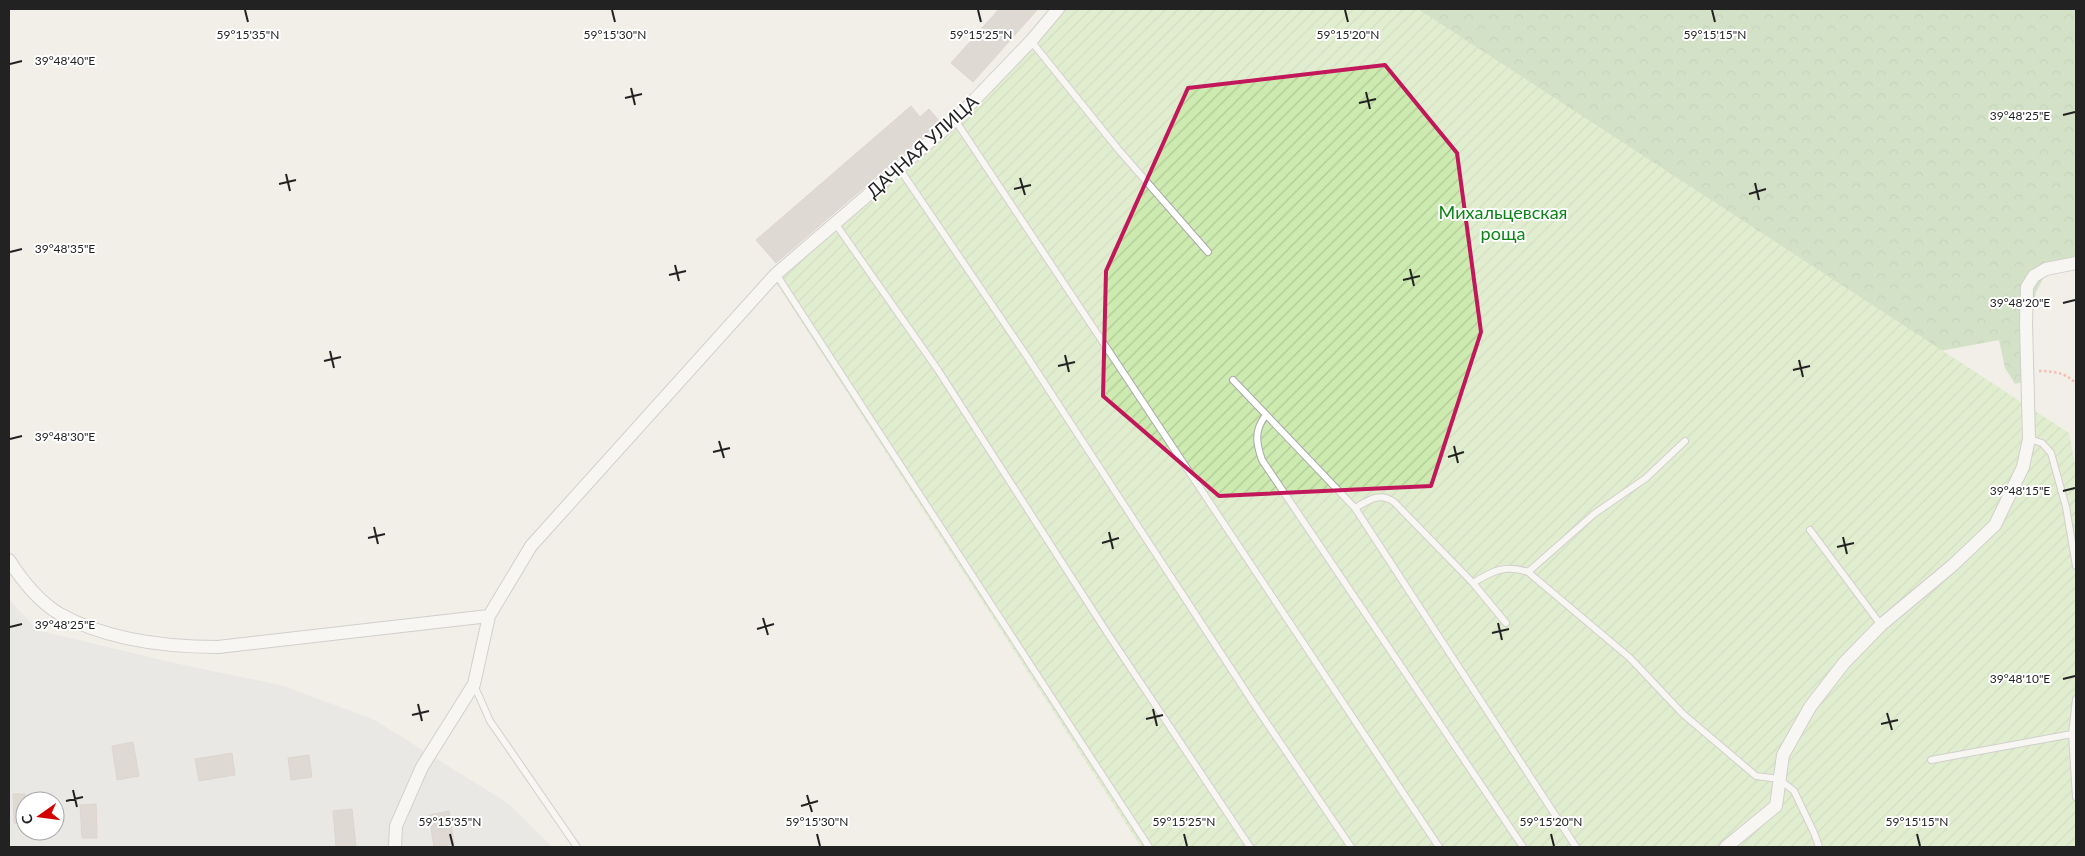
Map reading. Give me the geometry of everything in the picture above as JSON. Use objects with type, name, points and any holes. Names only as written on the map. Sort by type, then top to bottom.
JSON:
[{"type":"street","name":"ДАЧНАЯ УЛИЦА","points":[[474,684],[488,616],[531,546],[776,274],[955,120],[1031,41],[1058,9]]},
{"type":"street","points":[[1726,847],[1776,806],[1782,755],[1810,707],[1844,663],[1881,625],[1953,565],[1995,525],[2023,467],[2029,439],[2027,287],[2034,276],[2046,269],[2076,263]]},
{"type":"street","points":[[9,560],[33,590],[57,612],[98,630],[177,647],[218,647],[488,616]]},
{"type":"street","points":[[395,847],[396,826],[422,767],[474,684]]},
{"type":"lane","points":[[1031,41],[1118,149],[1208,252]]},
{"type":"lane","points":[[955,120],[1087,314],[1333,691],[1439,847]]},
{"type":"lane","points":[[899,168],[1028,358],[1251,699],[1351,847]]},
{"type":"lane","points":[[835,223],[938,370],[1108,634],[1250,847]]},
{"type":"lane","points":[[776,274],[1149,847]]},
{"type":"lane","points":[[1233,380],[1355,508],[1576,847]]},
{"type":"lane","points":[[1266,415],[1260,423],[1257,432],[1257,445],[1262,460],[1523,847]]},
{"type":"lane","points":[[2029,439],[2042,443],[2051,453],[2066,507],[2076,566]]},
{"type":"lane","points":[[1528,572],[1594,514],[1646,478],[1685,440]]},
{"type":"lane","points":[[1355,508],[1379,496],[1389,499],[1473,583],[1506,623]]},
{"type":"lane","points":[[1810,530],[1881,625]]},
{"type":"lane","points":[[1473,583],[1488,574],[1506,568],[1516,568],[1528,572],[1630,658],[1682,714],[1756,776],[1779,779],[1794,791],[1819,847]]},
{"type":"lane","points":[[474,684],[490,721],[577,847]]},
{"type":"lane","points":[[2076,699],[2072,734],[2076,797]]},
{"type":"lane","points":[[1931,760],[2072,734]]},
{"type":"path","points":[[2027,371],[2050,371],[2069,376],[2076,384]]},
{"type":"highlighted area","points":[[1385,65],[1457,153],[1481,332],[1431,486],[1219,496],[1103,396],[1106,271],[1188,88]]},
{"type":"shaded area","points":[[9,599],[37,630],[174,663],[280,685],[373,719],[509,804],[552,847],[9,847]]},
{"type":"green space","name":"Михальцевская роща","points":[[1065,9],[1418,9],[2069,433],[2076,469],[2076,847],[1141,847],[775,281],[1036,44]]},
{"type":"green space","points":[[1206,9],[2076,9],[2076,270],[2045,275],[2036,292],[2029,336],[2026,381],[2015,384],[2005,368],[1999,340],[1935,352]]},
{"type":"building","points":[[999,9],[1038,9],[973,82],[951,63]]},
{"type":"building","points":[[911,106],[920,117],[929,109],[940,122],[776,263],[756,240]]},
{"type":"building","points":[[133,742],[139,776],[117,780],[112,746]]},
{"type":"building","points":[[232,753],[235,775],[199,781],[195,759]]},
{"type":"building","points":[[309,755],[312,777],[291,780],[288,758]]},
{"type":"building","points":[[13,794],[15,794],[15,823]]},
{"type":"building","points":[[96,804],[97,838],[82,838],[80,805]]},
{"type":"building","points":[[352,809],[356,847],[336,847],[333,811]]},
{"type":"building","points":[[449,811],[454,844],[434,847],[429,815]]}]
